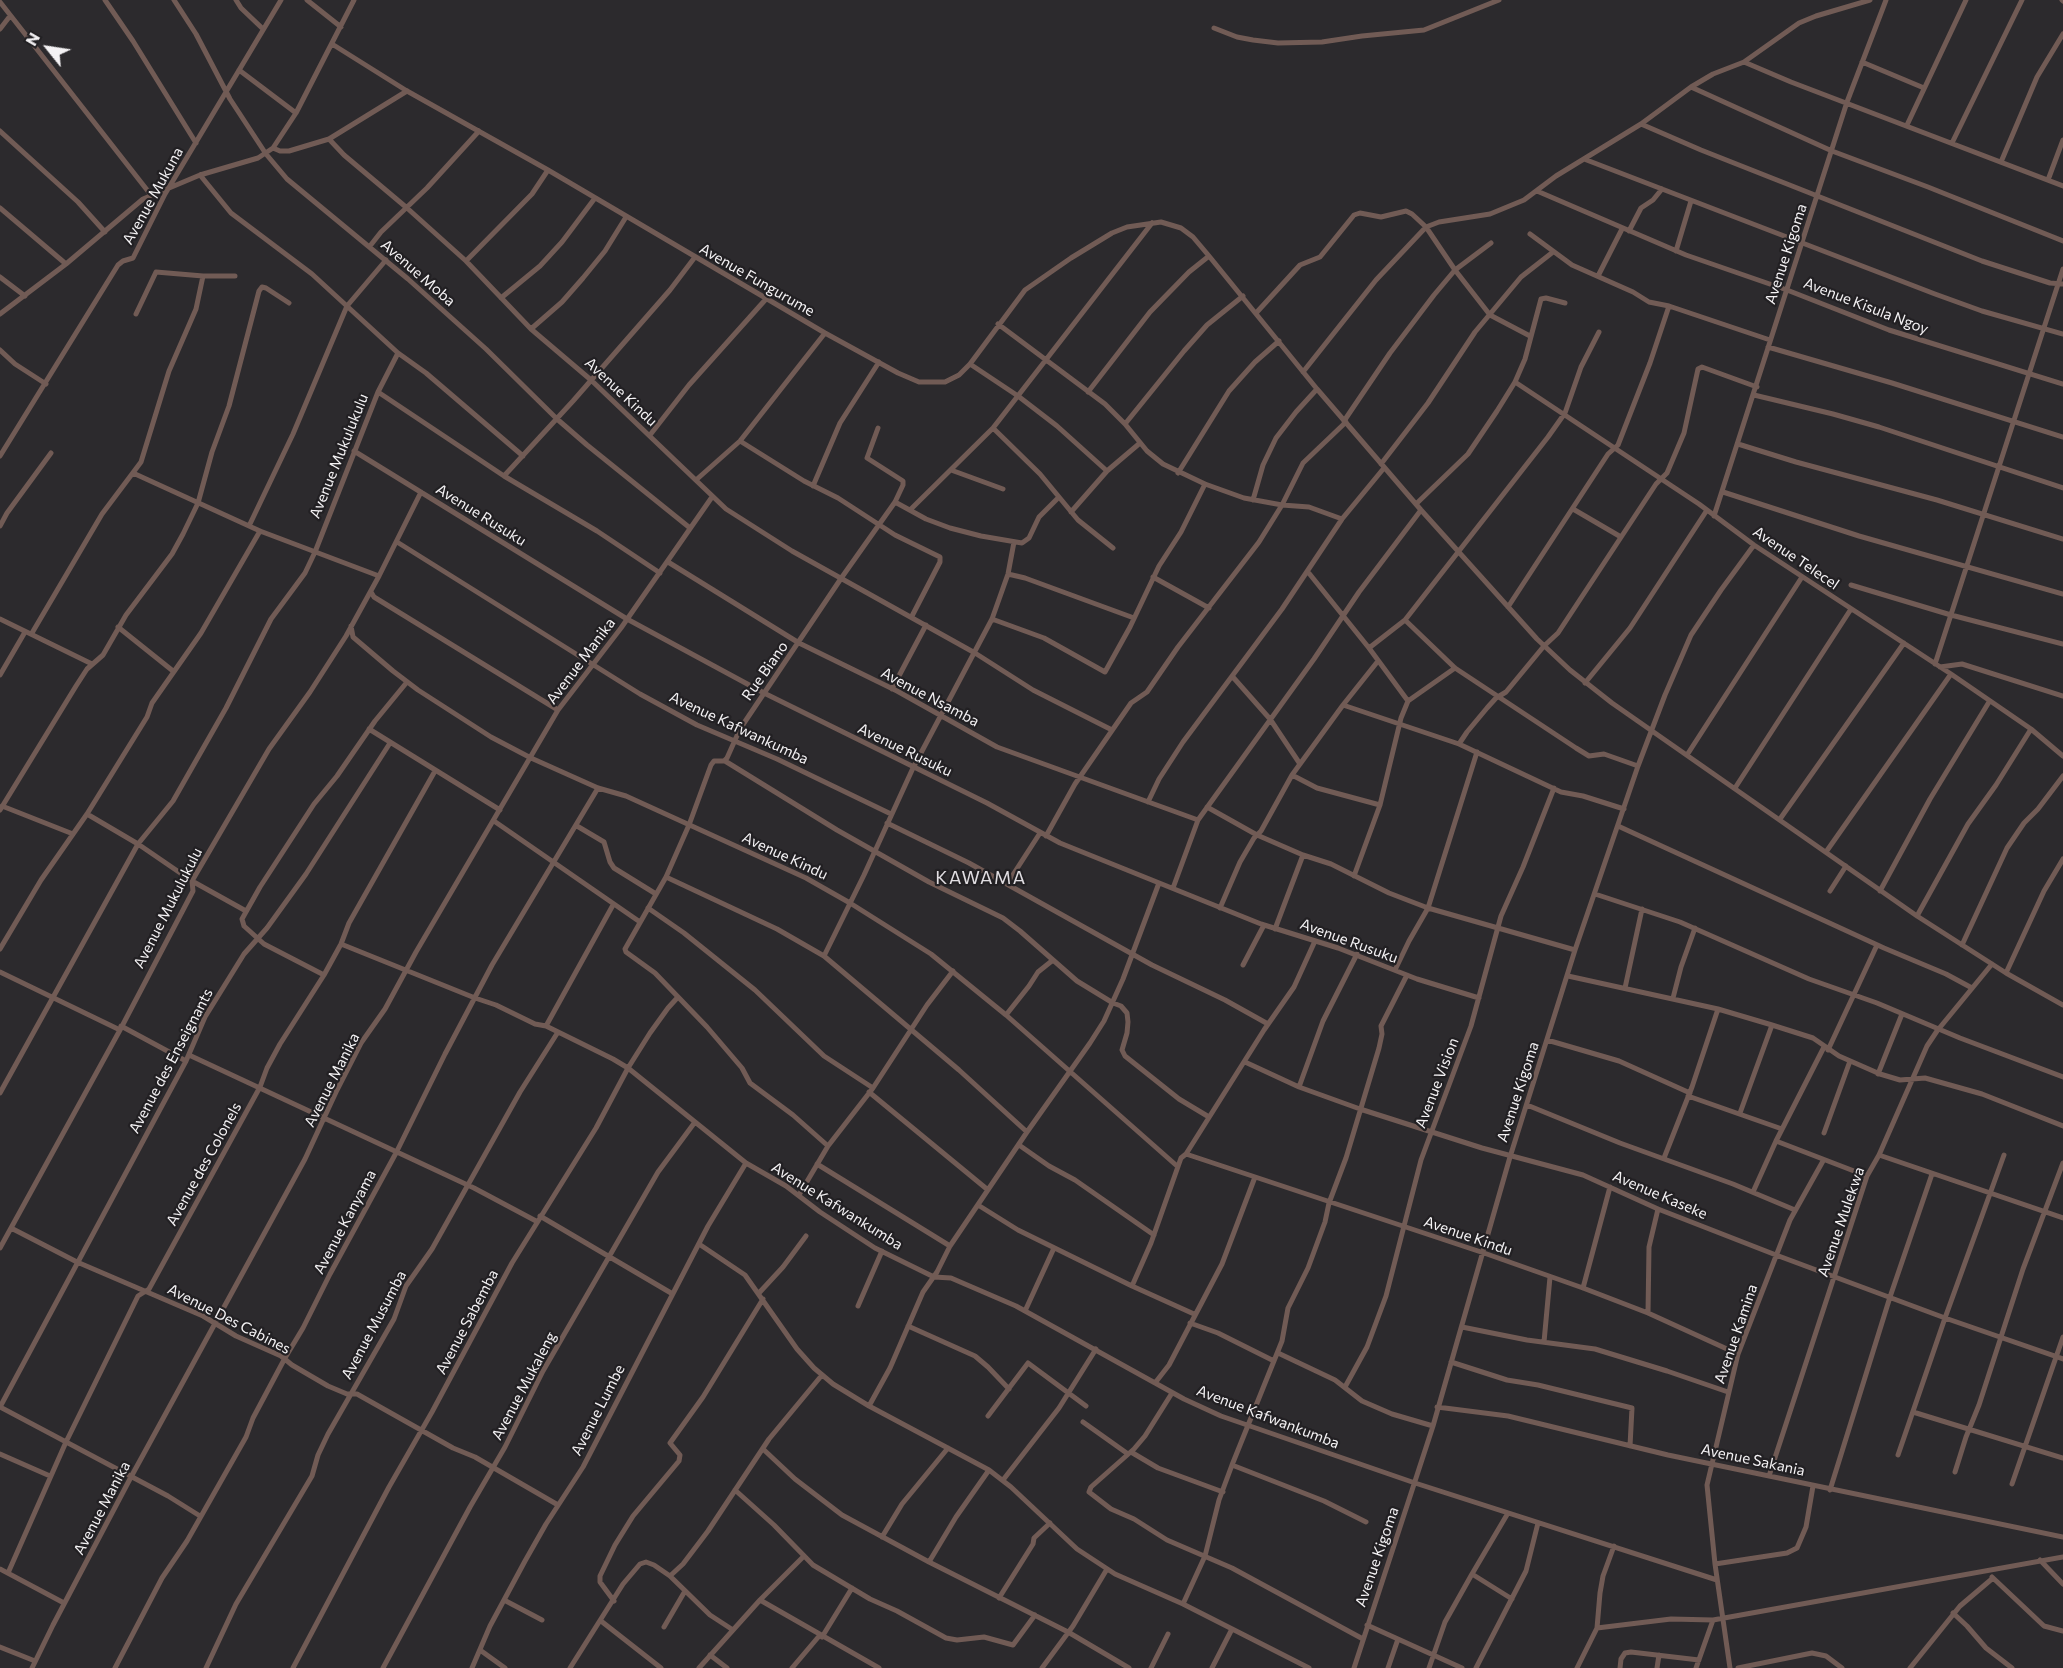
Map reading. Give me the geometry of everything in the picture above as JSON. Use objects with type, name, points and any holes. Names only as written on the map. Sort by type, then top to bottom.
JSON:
[{"type":"street","points":[[105,0],[196,143]]},
{"type":"street","name":"Avenue Moba","points":[[174,0],[196,34],[226,92],[277,169],[370,246],[486,349],[557,419],[690,528]]},
{"type":"street","points":[[236,0],[263,29]]},
{"type":"street","name":"Avenue Mukuna","points":[[0,456],[118,265],[123,261],[131,260],[135,255],[169,187],[281,0]]},
{"type":"street","points":[[307,0],[341,27]]},
{"type":"street","points":[[0,314],[151,195],[200,175],[266,154],[273,148],[296,113],[354,0]]},
{"type":"street","points":[[1214,28],[1230,35],[1253,40],[1278,43],[1322,42],[1424,30],[1499,0]]},
{"type":"street","points":[[1303,372],[1376,280],[1426,227],[1439,222],[1490,214],[1511,207],[1556,176],[1641,124],[1691,87],[1713,74],[1744,62],[1799,23],[1870,0]]},
{"type":"street","name":"Avenue Kigoma","points":[[1714,516],[1788,290],[1846,102],[1886,0]]},
{"type":"street","points":[[1907,125],[1966,0]]},
{"type":"street","points":[[1952,143],[2022,0]]},
{"type":"street","points":[[0,2],[151,195]]},
{"type":"street","points":[[0,29],[10,16]]},
{"type":"street","points":[[2001,162],[2037,77],[2063,34]]},
{"type":"street","name":"Avenue Fungurume","points":[[332,44],[407,91],[548,170],[766,299],[911,379],[936,384],[952,379],[970,364],[1025,290],[1112,233],[1127,227],[1152,223]]},
{"type":"street","points":[[1744,62],[2063,186]]},
{"type":"street","points":[[1862,62],[1924,88]]},
{"type":"street","points":[[239,69],[296,113]]},
{"type":"street","points":[[1691,87],[1832,151],[2063,241]]},
{"type":"street","points":[[273,148],[289,152],[328,139],[407,91]]},
{"type":"street","points":[[1641,124],[1817,197],[1982,261],[2026,277],[2060,284]]},
{"type":"street","points":[[0,131],[78,202],[105,232]]},
{"type":"street","points":[[370,246],[381,231],[407,208],[479,131]]},
{"type":"street","name":"Avenue Kindu","points":[[328,139],[465,261],[531,329],[591,380],[712,497],[742,520],[792,551],[912,616],[1033,690],[1112,730]]},
{"type":"street","points":[[2048,180],[2063,140]]},
{"type":"street","points":[[1584,159],[1982,311],[2063,334]]},
{"type":"street","points":[[465,261],[532,194],[548,170]]},
{"type":"street","points":[[200,175],[227,209],[312,274],[398,353],[426,373],[523,456]]},
{"type":"street","points":[[1629,231],[1641,208],[1653,200],[1662,189]]},
{"type":"street","name":"Avenue Kisula Ngoy","points":[[1537,191],[1676,251],[1788,290],[1889,330],[2063,384]]},
{"type":"street","points":[[501,298],[540,266],[562,242],[595,198]]},
{"type":"street","points":[[1676,251],[1691,201]]},
{"type":"street","points":[[0,208],[66,264]]},
{"type":"street","points":[[1257,312],[1300,265],[1320,257],[1343,226],[1356,214],[1381,217],[1406,211],[1426,227],[1455,270],[1490,315],[1530,336]]},
{"type":"street","points":[[531,329],[562,302],[583,278],[605,251],[626,217]]},
{"type":"street","points":[[910,510],[993,428],[1152,223],[1161,222],[1181,228],[1193,237],[1257,312],[1317,389],[1421,510],[1544,646],[1585,683],[1917,916],[2006,973],[2062,1003]]},
{"type":"street","points":[[1598,276],[1622,229]]},
{"type":"street","points":[[1530,234],[1572,265],[1649,302],[1669,306],[1769,344],[2063,437]]},
{"type":"street","points":[[1007,884],[1133,700],[1147,693],[1166,663],[1259,542],[1282,505],[1303,463],[1345,422],[1396,345],[1455,270],[1491,243]]},
{"type":"street","points":[[1148,802],[1159,779],[1183,742],[1308,572],[1342,519],[1428,403],[1471,337],[1521,277],[1552,252]]},
{"type":"street","points":[[1088,392],[1150,312],[1209,256]]},
{"type":"street","points":[[504,476],[670,290],[695,257]]},
{"type":"street","points":[[249,526],[293,434],[347,306],[386,260]]},
{"type":"street","points":[[2063,269],[2060,284],[1965,567],[1938,665],[1962,664],[2063,696]]},
{"type":"street","points":[[136,314],[156,272],[235,276]]},
{"type":"street","points":[[32,633],[102,514],[141,462],[169,371],[200,297],[203,276]]},
{"type":"street","points":[[0,277],[25,296]]},
{"type":"street","points":[[73,834],[1,807],[76,686],[92,664],[103,655],[131,607],[177,546],[198,503],[212,452],[229,406],[259,291],[264,287],[290,303]]},
{"type":"street","points":[[1125,424],[1207,325],[1243,296]]},
{"type":"street","points":[[1416,504],[1475,446],[1515,382],[1525,359],[1542,298],[1564,303]]},
{"type":"street","points":[[650,435],[689,384],[766,299]]},
{"type":"street","points":[[1508,607],[1608,454],[1618,444],[1630,417],[1669,306]]},
{"type":"street","points":[[998,324],[1105,404],[1154,457],[1178,472],[1204,484],[1253,500],[1310,507],[1342,519]]},
{"type":"street","points":[[1368,648],[1405,620],[1565,414],[1581,367],[1599,332]]},
{"type":"street","points":[[696,480],[740,441],[825,333]]},
{"type":"street","points":[[1178,472],[1229,391],[1255,362],[1279,341]]},
{"type":"street","points":[[0,350],[15,364],[46,384]]},
{"type":"street","name":"Avenue Mukulukulu","points":[[0,1093],[138,844],[173,801],[226,708],[271,619],[300,581],[315,552],[378,392],[398,353]]},
{"type":"street","points":[[813,486],[840,423],[879,362]]},
{"type":"street","points":[[970,364],[1064,432],[1107,471]]},
{"type":"street","points":[[1459,744],[1498,696],[1506,692],[1563,626],[1660,479],[1667,473],[1686,426],[1698,369],[1702,367],[1757,387]]},
{"type":"street","name":"Avenue Telecel","points":[[1515,382],[1707,510],[1754,545],[1938,665],[2031,729],[2063,756]]},
{"type":"street","points":[[1253,500],[1263,465],[1276,438],[1317,389]]},
{"type":"street","points":[[378,392],[504,476],[597,531],[660,573]]},
{"type":"street","points":[[1754,395],[1879,427],[2063,488]]},
{"type":"street","name":"Rue Biano","points":[[678,998],[655,972],[626,952],[625,946],[666,877],[689,825],[711,765],[714,761],[725,761],[764,693],[879,525],[904,484],[902,480],[867,458],[878,428]]},
{"type":"street","points":[[993,428],[1040,474],[1086,528],[1113,548]]},
{"type":"street","points":[[740,441],[918,548],[938,556],[941,560],[912,616]]},
{"type":"street","points":[[1071,512],[1107,471],[1140,443]]},
{"type":"street","points":[[1738,444],[1984,514],[2063,539]]},
{"type":"street","name":"Avenue Rusuku","points":[[354,450],[627,619],[764,693],[1043,834],[1086,854],[1264,925],[1357,954],[1407,975],[1479,998]]},
{"type":"street","points":[[0,526],[51,453]]},
{"type":"street","points":[[951,470],[1004,489]]},
{"type":"street","points":[[133,473],[260,531],[379,576]]},
{"type":"street","points":[[992,620],[1044,638],[1105,672],[1153,577],[1181,532],[1204,484]]},
{"type":"street","name":"Avenue Mukulukulu","points":[[0,1248],[3,1237],[11,1228],[121,1028],[192,891],[192,881],[269,749],[310,693],[351,626],[371,592],[421,492]]},
{"type":"street","points":[[1723,492],[1965,567],[2063,594]]},
{"type":"street","points":[[895,501],[938,524],[958,531],[1022,543],[1027,541],[1039,517],[1059,496]]},
{"type":"street","name":"Avenue Manika","points":[[32,1668],[131,1477],[305,1159],[361,1043],[385,1009],[558,710],[627,619],[712,497]]},
{"type":"street","points":[[1573,509],[1621,537]]},
{"type":"street","points":[[1173,888],[1198,820],[1374,572],[1421,510]]},
{"type":"street","points":[[1585,683],[1630,628],[1707,510]]},
{"type":"street","points":[[0,949],[41,880],[87,814],[147,717],[152,703],[201,633],[260,531]]},
{"type":"street","name":"Avenue Kafwankumba","points":[[396,542],[640,694],[696,725],[777,759],[891,814]]},
{"type":"street","points":[[824,956],[939,716],[992,620],[1008,574],[1014,542]]},
{"type":"street","name":"Avenue Kigoma","points":[[1354,1668],[1433,1426],[1510,1157],[1575,950],[1638,766],[1691,635],[1754,545]]},
{"type":"street","name":"Avenue Nsamba","points":[[668,562],[799,643],[892,689],[997,747],[1198,820]]},
{"type":"street","points":[[1308,572],[1408,701]]},
{"type":"street","points":[[1008,574],[1025,578],[1134,618]]},
{"type":"street","points":[[1687,755],[1802,576]]},
{"type":"street","points":[[1153,577],[1209,608]]},
{"type":"street","points":[[1851,585],[1951,615],[2063,644]]},
{"type":"street","points":[[371,592],[374,597],[558,710]]},
{"type":"street","points":[[1735,788],[1851,609]]},
{"type":"street","points":[[0,619],[92,664]]},
{"type":"street","points":[[1405,620],[1455,668],[1587,755],[1604,754],[1638,766]]},
{"type":"street","points":[[892,689],[926,625]]},
{"type":"street","name":"Avenue Kindu","points":[[351,626],[353,638],[407,682],[491,737],[598,788],[626,796],[806,878],[932,954],[1071,1071],[1177,1166]]},
{"type":"street","points":[[118,627],[173,670]]},
{"type":"street","points":[[0,675],[25,632]]},
{"type":"street","points":[[1780,819],[1904,643]]},
{"type":"street","points":[[1220,908],[1234,874],[1292,775],[1378,661]]},
{"type":"street","points":[[1354,876],[1380,805],[1400,723],[1408,701],[1455,668]]},
{"type":"street","points":[[1826,852],[1951,674]]},
{"type":"street","points":[[1232,676],[1270,719],[1300,764]]},
{"type":"street","points":[[324,975],[275,950],[242,924],[242,919],[310,811],[369,729],[407,682]]},
{"type":"street","points":[[1880,891],[1930,799],[1989,702]]},
{"type":"street","points":[[1343,705],[1459,744],[1554,788],[1624,809]]},
{"type":"street","points":[[369,729],[500,810]]},
{"type":"street","points":[[1917,916],[1968,824],[2031,729]]},
{"type":"street","name":"Avenue des Enseignants","points":[[0,1407],[186,1061],[205,1017],[244,954],[271,923],[306,874],[390,743]]},
{"type":"street","points":[[1395,970],[1428,908],[1477,752]]},
{"type":"street","points":[[725,761],[929,882],[1003,918],[1027,936],[1077,981],[1121,1006],[1127,1013],[1127,1033],[1122,1050],[1125,1056],[1179,1099],[1209,1117]]},
{"type":"street","name":"Avenue des Colonels","points":[[8,1573],[50,1476],[138,1296],[149,1289],[260,1087],[280,1044],[324,975],[341,944],[349,923],[435,771]]},
{"type":"street","points":[[1292,775],[1317,788],[1380,805]]},
{"type":"street","points":[[1962,945],[2007,848],[2024,823],[2049,796],[2063,776]]},
{"type":"street","name":"Avenue Kanyama","points":[[115,1668],[162,1578],[187,1541],[246,1437],[253,1418],[396,1153],[516,923],[555,863],[598,788]]},
{"type":"street","name":"Avenue Vision","points":[[1345,1387],[1367,1347],[1386,1296],[1421,1160],[1466,1042],[1498,928],[1554,788]]},
{"type":"street","points":[[1207,807],[1257,835],[1323,861],[1389,893],[1428,908],[1575,950]]},
{"type":"street","points":[[87,814],[138,844],[192,881],[246,911]]},
{"type":"street","points":[[494,821],[640,922]]},
{"type":"street","points":[[887,823],[1007,884],[1133,954],[1268,1024]]},
{"type":"street","points":[[1618,825],[1877,945],[1946,974],[1972,988]]},
{"type":"street","points":[[577,826],[604,842],[614,868],[656,894]]},
{"type":"street","points":[[1275,929],[1303,855]]},
{"type":"street","points":[[2006,973],[2044,891],[2063,860]]},
{"type":"street","points":[[1830,891],[1846,867]]},
{"type":"street","points":[[666,877],[777,929],[824,956],[959,1070],[1027,1132]]},
{"type":"street","points":[[869,1406],[890,1368],[923,1292],[950,1246],[1090,1044],[1113,1003],[1159,883]]},
{"type":"street","points":[[1595,894],[1695,928],[1799,975],[2063,1077]]},
{"type":"street","points":[[546,1026],[614,904]]},
{"type":"street","points":[[648,908],[684,933],[755,990],[824,1056],[871,1090],[988,1190]]},
{"type":"street","points":[[1624,988],[1642,909]]},
{"type":"street","points":[[1243,965],[1264,925]]},
{"type":"street","points":[[1673,998],[1695,928]]},
{"type":"street","points":[[1132,1286],[1154,1235],[1181,1158],[1186,1154],[1299,979],[1315,940]]},
{"type":"street","name":"Avenue Kafwankumba","points":[[341,944],[496,1005],[535,1024],[546,1026],[628,1068],[746,1163],[800,1195],[820,1212],[882,1251],[934,1276],[951,1278],[1025,1311],[1172,1393],[1221,1416],[1508,1514],[1717,1580]]},
{"type":"street","points":[[1753,1192],[1782,1129],[1855,995],[1877,945]]},
{"type":"street","points":[[1299,1087],[1327,1012],[1357,954]]},
{"type":"street","points":[[1006,1015],[1038,972],[1053,960]]},
{"type":"street","name":"Avenue Mulekwa","points":[[1769,1476],[1867,1176],[1879,1155],[1923,1054],[1939,1029],[1992,964]]},
{"type":"street","points":[[800,1195],[828,1146],[871,1090],[953,971]]},
{"type":"street","points":[[0,972],[186,1061]]},
{"type":"street","points":[[1183,1604],[1205,1556],[1222,1492],[1247,1424],[1278,1353],[1288,1308],[1317,1245],[1379,1048],[1381,1026],[1407,975]]},
{"type":"street","points":[[1568,976],[1673,998],[1772,1025],[1813,1038],[1826,1049],[1878,1074],[1900,1080],[1925,1078],[1982,1094],[2063,1126]]},
{"type":"street","points":[[678,998],[716,1036],[742,1068],[750,1083],[787,1110],[828,1146]]},
{"type":"street","name":"Avenue Sabemba","points":[[293,1668],[388,1487],[422,1430],[538,1218],[596,1128],[628,1068],[658,1022],[678,998]]},
{"type":"street","points":[[1665,1158],[1718,1009]]},
{"type":"street","points":[[1878,1074],[1902,1014]]},
{"type":"street","points":[[1740,1113],[1772,1025]]},
{"type":"street","name":"Avenue Musumba","points":[[206,1668],[236,1604],[312,1476],[318,1455],[328,1434],[394,1319],[406,1286],[432,1249],[520,1092],[558,1032]]},
{"type":"street","points":[[1547,1040],[1619,1060],[1689,1094],[1782,1129]]},
{"type":"street","points":[[189,1055],[538,1218],[671,1293]]},
{"type":"street","points":[[1824,1133],[1850,1061]]},
{"type":"street","name":"Avenue Kaseke","points":[[1245,1062],[1299,1087],[1360,1108],[1510,1157],[1575,1172],[1658,1209],[1834,1278],[2063,1359]]},
{"type":"street","points":[[1527,1105],[1795,1210]]},
{"type":"street","name":"Avenue Mukaleng","points":[[383,1668],[543,1371],[658,1172],[695,1122]]},
{"type":"street","points":[[1776,1141],[1867,1176]]},
{"type":"street","points":[[1019,1145],[1049,1166],[1075,1180],[1154,1235]]},
{"type":"street","name":"Avenue Kindu","points":[[1186,1154],[1583,1288],[1648,1313],[1738,1354]]},
{"type":"street","points":[[1879,1155],[2063,1218]]},
{"type":"street","points":[[1898,1455],[2004,1155]]},
{"type":"street","name":"Avenue Kamina","points":[[1730,1668],[1717,1580],[1707,1485],[1738,1354],[1795,1210],[1823,1161]]},
{"type":"street","name":"Avenue Lumbe","points":[[472,1668],[504,1600],[558,1505],[583,1467],[671,1293],[716,1210],[746,1163]]},
{"type":"street","points":[[1955,1472],[2023,1269],[2063,1163]]},
{"type":"street","points":[[817,1164],[950,1246]]},
{"type":"street","points":[[1830,1490],[1890,1298],[1932,1174]]},
{"type":"street","points":[[1155,1383],[1169,1365],[1222,1264],[1255,1177]]},
{"type":"street","points":[[1583,1288],[1610,1186]]},
{"type":"street","points":[[978,1205],[1018,1230],[1194,1314]]},
{"type":"street","points":[[1648,1313],[1648,1247],[1658,1209]]},
{"type":"street","name":"Avenue Des Cabines","points":[[11,1228],[77,1262],[203,1316],[236,1336],[285,1358],[292,1365],[328,1386],[344,1394],[357,1394],[453,1448],[475,1457],[558,1505]]},
{"type":"street","points":[[614,1601],[600,1582],[600,1576],[615,1545],[633,1516],[679,1461],[680,1455],[670,1443],[703,1397],[761,1296],[806,1236]]},
{"type":"street","points":[[699,1244],[736,1267],[752,1283],[797,1349],[822,1375],[869,1406],[989,1470],[1003,1480],[1077,1549],[1123,1579],[1183,1604],[1308,1668]]},
{"type":"street","points":[[1025,1311],[1054,1248]]},
{"type":"street","points":[[858,1306],[882,1251]]},
{"type":"street","points":[[1544,1342],[1550,1277]]},
{"type":"street","points":[[1190,1323],[1275,1361]]},
{"type":"street","points":[[908,1326],[975,1356],[1009,1389]]},
{"type":"street","points":[[1462,1327],[1595,1349],[1728,1392]]},
{"type":"street","points":[[2012,1484],[2063,1337]]},
{"type":"street","points":[[1003,1480],[1069,1394],[1096,1349]]},
{"type":"street","points":[[1278,1353],[1335,1380],[1368,1404],[1433,1426]]},
{"type":"street","points":[[1451,1362],[1507,1380],[1538,1385],[1632,1408],[1630,1446]]},
{"type":"street","points":[[988,1416],[1029,1363],[1086,1406]]},
{"type":"street","points":[[670,1576],[688,1557],[763,1449],[822,1375]]},
{"type":"street","points":[[1172,1393],[1145,1436],[1099,1479],[1089,1489],[1089,1492],[1111,1509],[1134,1519],[1167,1540],[1205,1556],[1363,1639]]},
{"type":"street","points":[[0,1407],[200,1516]]},
{"type":"street","name":"Avenue Sakania","points":[[1437,1407],[1508,1416],[1711,1464],[2063,1538]]},
{"type":"street","points":[[1913,1412],[2063,1458]]},
{"type":"street","points":[[1083,1422],[1129,1453],[1158,1468],[1222,1492]]},
{"type":"street","points":[[882,1537],[902,1504],[948,1448]]},
{"type":"street","points":[[763,1449],[795,1479],[842,1515],[1068,1632],[1130,1668]]},
{"type":"street","points":[[0,1454],[50,1476]]},
{"type":"street","points":[[1232,1465],[1324,1501],[1366,1522]]},
{"type":"street","points":[[929,1562],[956,1517],[989,1470]]},
{"type":"street","points":[[1715,1564],[1794,1551],[1800,1545],[1806,1527],[1814,1486]]},
{"type":"street","points":[[735,1490],[821,1571],[950,1640],[984,1637],[1013,1645],[1035,1615]]},
{"type":"street","points":[[1430,1668],[1445,1622],[1508,1514]]},
{"type":"street","points":[[999,1598],[1033,1544],[1034,1538],[1050,1523]]},
{"type":"street","points":[[1476,1668],[1526,1571],[1538,1523]]},
{"type":"street","points":[[1577,1668],[1597,1628],[1599,1593],[1614,1546]]},
{"type":"street","points":[[699,1668],[760,1600],[804,1556]]},
{"type":"street","points":[[1597,1628],[1671,1619],[1713,1620],[2063,1557]]},
{"type":"street","points":[[2040,1560],[2063,1584]]},
{"type":"street","points":[[570,1668],[623,1584],[643,1562],[651,1563],[670,1576],[710,1615],[733,1630]]},
{"type":"street","points":[[0,1569],[64,1603]]},
{"type":"street","points":[[1042,1668],[1068,1632],[1107,1569]]},
{"type":"street","points":[[1986,1571],[2043,1626],[2063,1631]]},
{"type":"street","points":[[1472,1574],[1512,1599]]},
{"type":"street","points":[[1910,1668],[1953,1613],[1966,1599],[1993,1578]]},
{"type":"street","points":[[792,1668],[821,1636],[852,1588]]},
{"type":"street","points":[[664,1627],[685,1591]]},
{"type":"street","points":[[504,1600],[542,1620]]},
{"type":"street","points":[[760,1600],[879,1668]]},
{"type":"street","points":[[1953,1613],[1986,1648],[2012,1668]]},
{"type":"street","points":[[1696,1668],[1713,1620]]},
{"type":"street","points":[[601,1621],[661,1668]]},
{"type":"street","points":[[1367,1626],[1462,1668]]},
{"type":"street","points":[[1212,1668],[1232,1629]]},
{"type":"street","points":[[1151,1668],[1168,1634]]},
{"type":"street","points":[[1388,1668],[1398,1639]]},
{"type":"street","points":[[0,1647],[35,1660]]},
{"type":"street","points":[[480,1650],[505,1668]]},
{"type":"street","points":[[1620,1668],[1621,1659],[1625,1653],[1699,1660]]},
{"type":"street","points":[[1738,1668],[1812,1653],[1826,1656],[1842,1668]]},
{"type":"street","points":[[710,1655],[727,1668]]},
{"type":"street","points":[[1657,1668],[1659,1655]]},
{"type":"district","name":"KAWAMA","points":[[981,878]]}]
